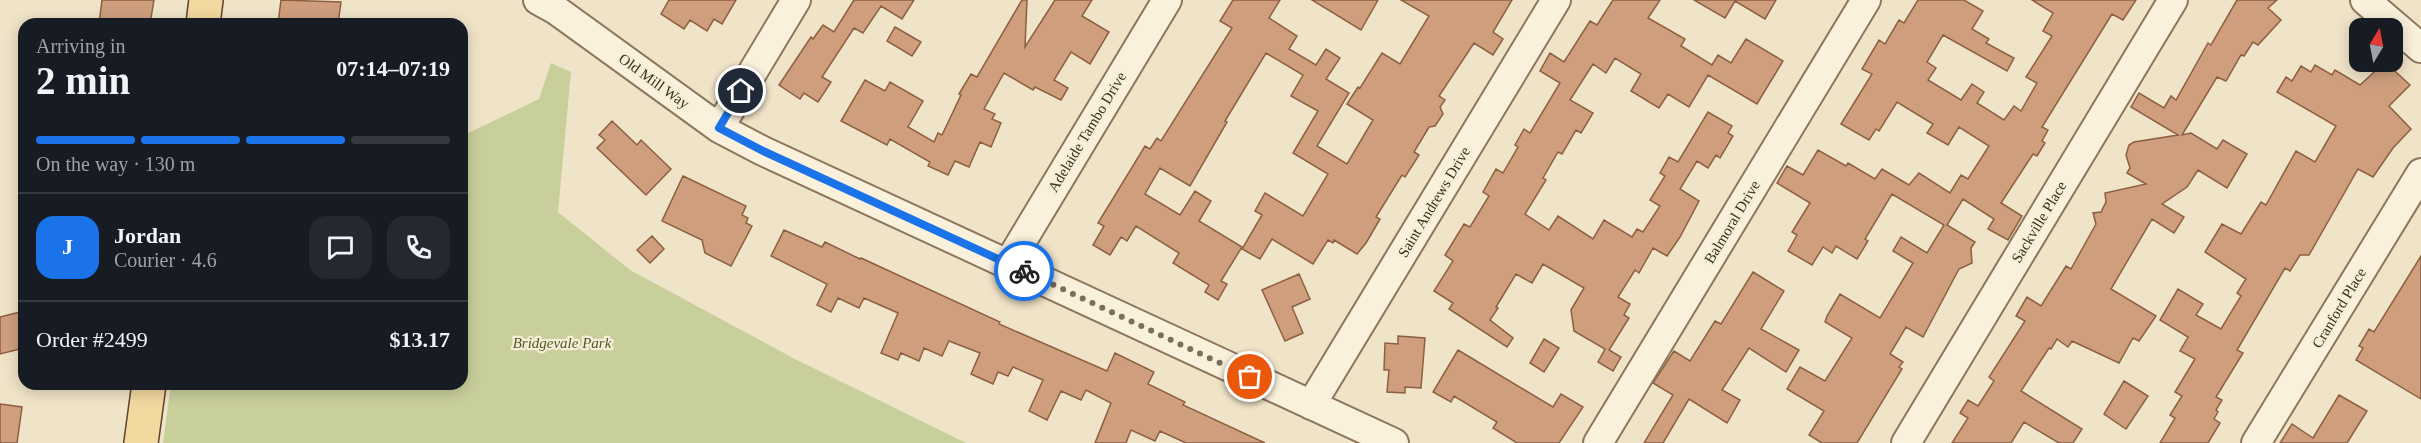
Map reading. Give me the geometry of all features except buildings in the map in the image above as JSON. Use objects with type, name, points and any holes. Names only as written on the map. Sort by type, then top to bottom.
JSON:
[{"type":"main road","points":[[204,18],[206,0]]},
{"type":"main road","points":[[141,443],[148,390]]},
{"type":"street","name":"Old Mill Way","points":[[538,0],[556,10],[719,128],[763,151],[1394,443]]},
{"type":"street","points":[[719,128],[796,0]]},
{"type":"street","name":"Adelaide Tambo Drive","points":[[1008,264],[1167,0]]},
{"type":"street","name":"Saint Andrews Drive","points":[[1311,405],[1556,0]]},
{"type":"street","name":"Balmoral Drive","points":[[1598,443],[1866,0]]},
{"type":"street","points":[[2365,0],[2421,48]]},
{"type":"street","name":"Sackville Place","points":[[1906,443],[2166,2]]},
{"type":"street","name":"Cranford Place","points":[[2256,443],[2421,173]]},
{"type":"green space","name":"Bridgevale Park","points":[[551,63],[571,72],[558,212],[630,270],[793,358],[966,443],[163,443],[170,390],[468,390],[468,133],[539,99]]},
{"type":"way so far","points":[[1024,271],[1250,377]]},
{"type":"route","points":[[741,91],[719,128],[763,151],[1024,271]]}]
